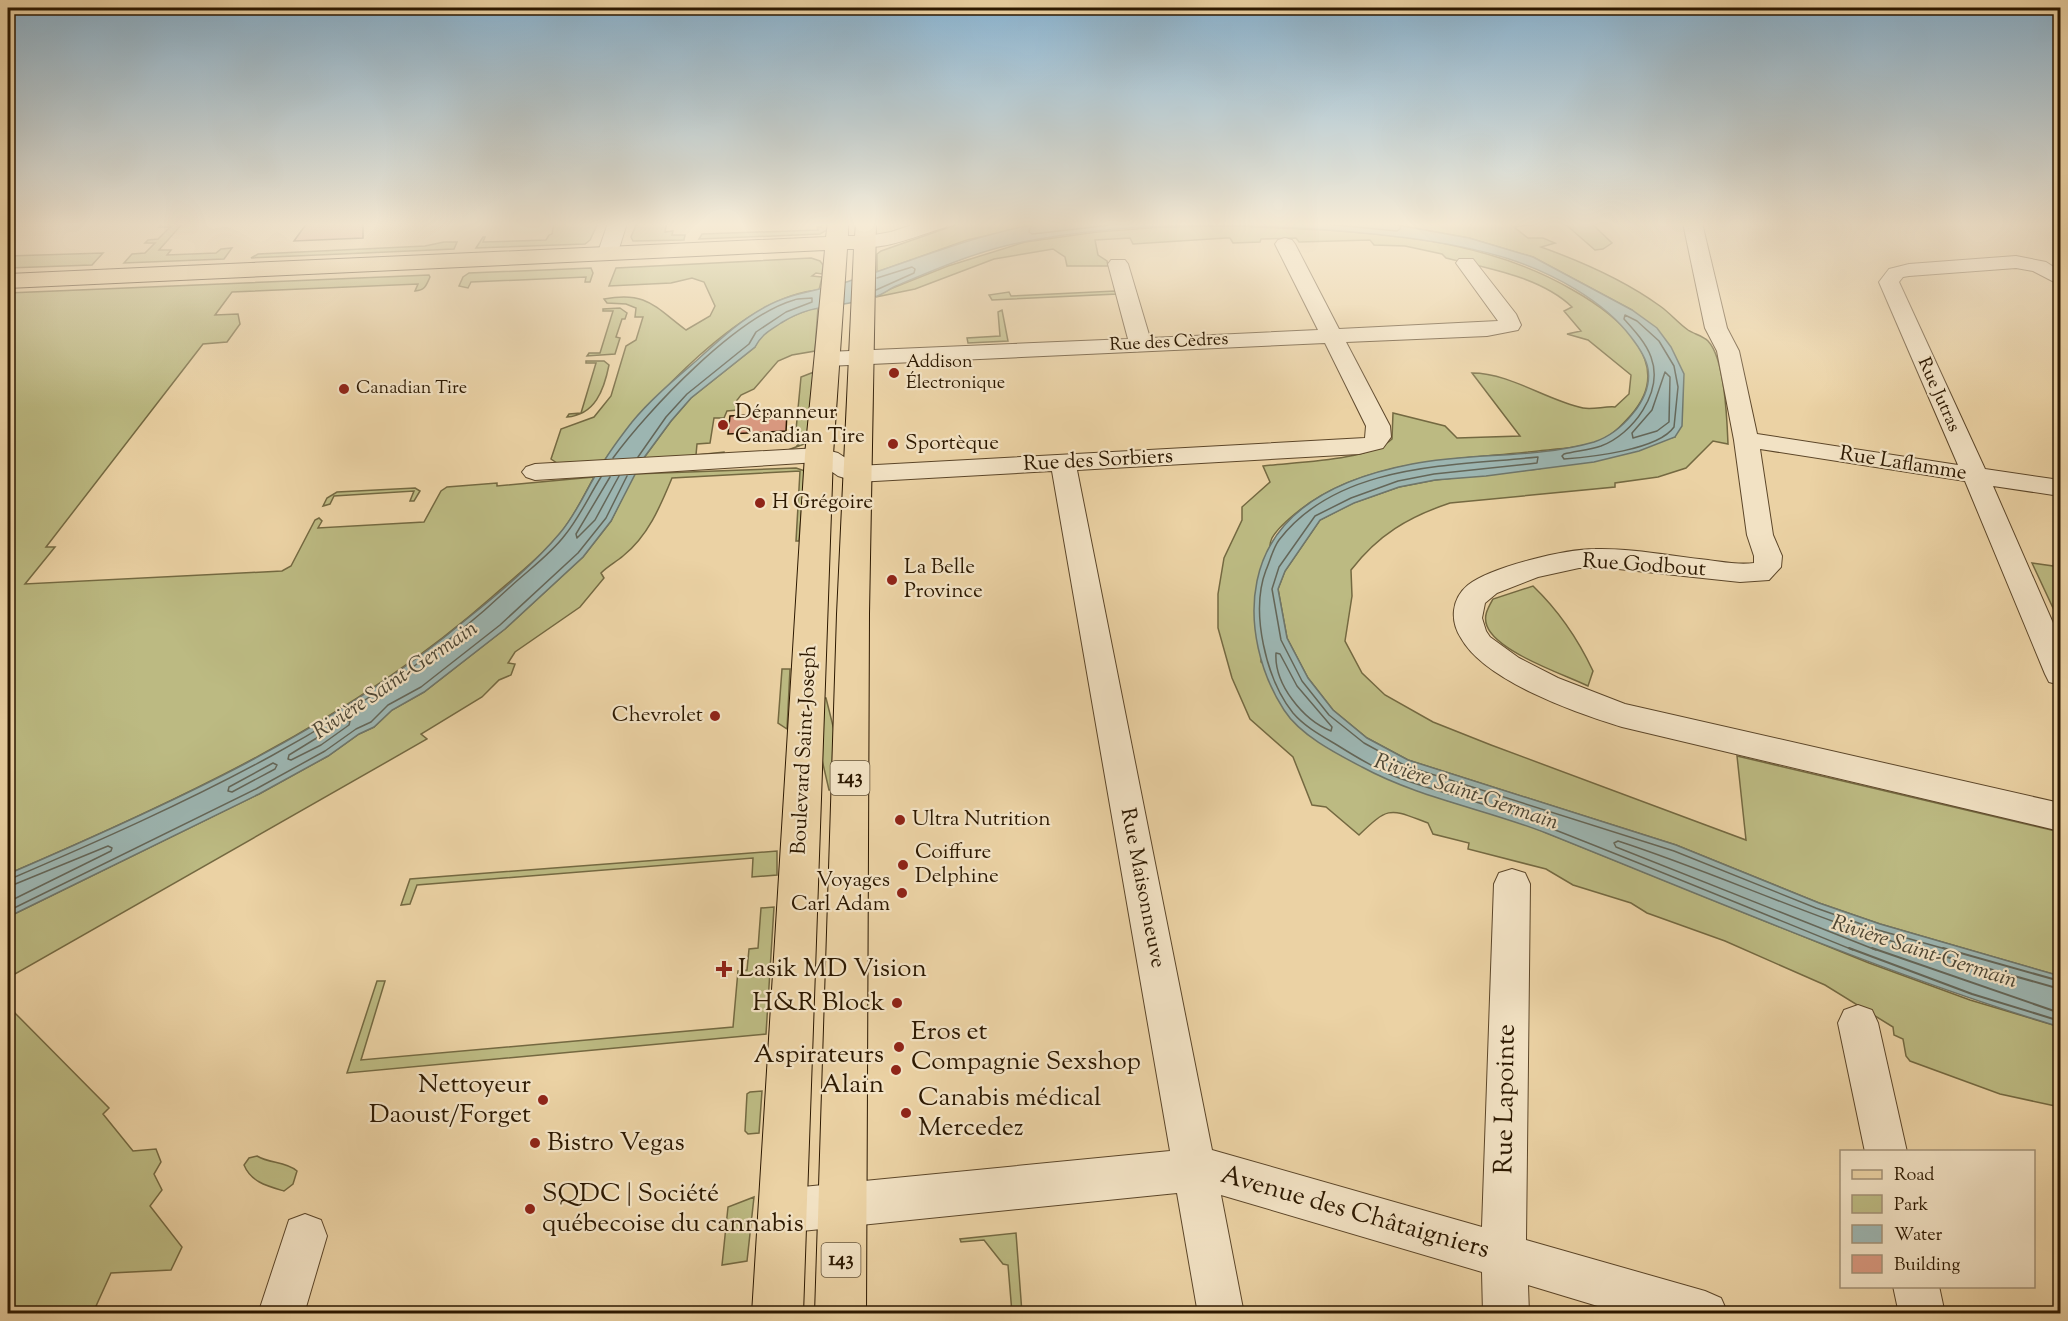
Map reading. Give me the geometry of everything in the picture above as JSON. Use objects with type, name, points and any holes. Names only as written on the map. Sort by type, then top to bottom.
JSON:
[{"type":"main road","name":"Boulevard Saint-Joseph","points":[[777,1314],[819,455],[833,285]]},
{"type":"main road","name":"Boulevard Saint-Joseph","points":[[840,1314],[863,285]]},
{"type":"street","points":[[1124,285],[1141,345]]},
{"type":"street","points":[[1306,285],[1332,336]]},
{"type":"street","name":"Rue des Cèdres","points":[[827,358],[1494,329],[1509,325],[1508,319],[1482,285]]},
{"type":"street","name":"Rue Godbout","points":[[1706,285],[1716,328],[1728,351],[1746,440],[1760,535],[1768,556],[1767,567],[1764,571],[1740,573],[1592,558],[1554,565],[1508,578],[1478,592],[1471,601],[1467,621],[1480,645],[1533,678],[1576,699],[1622,715],[2061,816]]},
{"type":"street","name":"Rue Jutras","points":[[1889,285],[2061,674]]},
{"type":"street","name":"Rue des Sorbiers","points":[[857,474],[1359,447],[1377,440],[1378,426],[1332,336]]},
{"type":"street","name":"Rue Laflamme","points":[[1746,440],[2061,488]]},
{"type":"street","points":[[535,472],[819,455],[829,456],[849,473],[857,474]]},
{"type":"street","name":"Rue Maisonneuve","points":[[1063,464],[1221,1314]]},
{"type":"street","name":"Rue Lapointe","points":[[1506,1314],[1503,1205],[1512,884]]},
{"type":"street","points":[[1858,1023],[1886,1150]]},
{"type":"street","name":"Avenue des Châtaigniers","points":[[782,1211],[1195,1170],[1216,1172],[1705,1314]]},
{"type":"street","points":[[281,1314],[305,1236]]},
{"type":"street","points":[[1916,1288],[1922,1314]]},
{"type":"green space","points":[[203,285],[403,285],[232,292],[215,315],[238,314],[240,324],[227,342],[203,344],[46,547],[55,547],[25,584],[282,571],[291,566],[315,520],[319,518],[322,521],[318,528],[424,522],[441,491],[447,487],[497,483],[497,486],[594,477],[567,525],[555,540],[439,641],[382,682],[322,720],[199,787],[8,874],[8,293]]},
{"type":"green space","points":[[418,285],[426,285],[421,290],[415,291]]},
{"type":"green space","points":[[460,285],[470,285],[468,288]]},
{"type":"green space","points":[[705,285],[820,285],[819,290],[790,296],[760,311],[729,331],[671,382],[604,461],[557,463],[551,459],[561,429],[594,417],[611,396],[626,346],[636,340],[643,317],[635,317],[636,308],[626,304],[607,303],[604,299],[630,297],[649,302],[686,330],[710,316],[715,306]]},
{"type":"green space","points":[[901,285],[926,285],[876,297]]},
{"type":"green space","points":[[1537,285],[1562,285],[1588,299],[1622,326],[1636,342],[1645,358],[1648,376],[1644,395],[1631,415],[1604,439],[1582,446],[1410,465],[1353,481],[1326,493],[1301,509],[1274,534],[1271,541],[1261,662],[1446,800],[1522,823],[1869,963],[1970,1000],[2060,1027],[2060,1107],[2000,1094],[1910,1061],[1906,1056],[1903,1039],[1894,1035],[1893,1027],[1825,985],[1725,941],[1647,913],[1631,903],[1573,885],[1546,869],[1468,849],[1469,843],[1433,834],[1428,823],[1391,812],[1378,818],[1359,835],[1326,807],[1312,805],[1293,757],[1250,719],[1232,678],[1218,628],[1218,594],[1224,558],[1242,520],[1242,507],[1270,482],[1263,466],[1331,459],[1367,452],[1392,439],[1393,413],[1445,426],[1457,438],[1520,436],[1472,373],[1500,377],[1583,408],[1615,407],[1629,394],[1631,375],[1588,340],[1567,334],[1581,331],[1564,311],[1572,307]]},
{"type":"green space","points":[[1585,285],[1626,285],[1664,309],[1688,330],[1708,341],[1714,350],[1722,375],[1728,444],[1713,441],[1686,468],[1658,477],[1615,483],[1615,487],[1450,503],[1407,521],[1383,537],[1351,570],[1352,596],[1345,641],[1362,673],[1385,695],[1433,722],[1746,840],[1737,756],[2060,832],[2060,976],[1880,924],[1819,903],[1676,845],[1408,760],[1367,738],[1333,710],[1308,678],[1287,638],[1278,589],[1285,571],[1320,520],[1353,503],[1399,487],[1435,480],[1538,469],[1675,437],[1632,310]]},
{"type":"green space","points":[[1115,291],[1117,294],[992,300],[989,295],[1009,292],[1011,296]]},
{"type":"green space","points":[[818,307],[815,351],[792,355],[778,361],[754,389],[741,395],[734,404],[740,406],[738,410],[727,411],[724,418],[714,418],[710,443],[697,444],[696,455],[724,452],[724,455],[643,459],[691,398],[755,347],[764,333],[791,317]]},
{"type":"green space","points":[[620,308],[627,313],[625,319],[622,319],[616,337],[620,338],[615,354],[587,356],[589,353],[600,353],[613,311],[603,311],[603,309]]},
{"type":"green space","points":[[1002,310],[1008,341],[968,343],[967,338],[1000,336],[998,312]]},
{"type":"green space","points":[[586,361],[604,361],[609,365],[601,392],[597,400],[585,412],[567,417],[569,414],[581,413],[596,363],[586,363]]},
{"type":"green space","points":[[814,372],[807,443],[788,450],[796,447],[801,441],[792,437],[796,430],[801,377]]},
{"type":"green space","points":[[796,468],[805,471],[799,541],[796,541],[800,471],[672,478],[658,510],[640,539],[601,573],[604,578],[580,607],[515,652],[508,663],[515,664],[511,675],[499,680],[482,697],[421,734],[427,739],[8,978],[8,917],[259,794],[328,756],[359,734],[374,727],[392,710],[424,692],[505,629],[583,557],[611,521],[634,474]]},
{"type":"green space","points":[[415,488],[420,491],[414,501],[410,501],[414,491],[334,496],[330,504],[323,506],[327,498],[337,492]]},
{"type":"green space","points":[[2032,563],[2060,567],[2060,623]]},
{"type":"green space","points":[[1533,586],[1559,615],[1581,648],[1593,671],[1588,686],[1548,669],[1503,645],[1493,636],[1487,626],[1486,615],[1493,599]]},
{"type":"green space","points":[[782,669],[790,669],[787,729],[778,723]]},
{"type":"green space","points":[[821,698],[826,698],[836,738],[836,790],[829,790],[820,751]]},
{"type":"green space","points":[[777,851],[777,875],[752,877],[753,858],[417,885],[410,904],[401,905],[410,879]]},
{"type":"green space","points":[[774,907],[766,1034],[347,1073],[377,981],[385,981],[361,1060],[733,1027],[738,971],[747,970],[749,949],[758,948],[761,908]]},
{"type":"green space","points":[[8,1006],[109,1108],[103,1114],[133,1151],[156,1149],[161,1162],[154,1174],[162,1190],[150,1206],[182,1247],[171,1270],[111,1273],[96,1306],[89,1313],[8,1313]]},
{"type":"green space","points":[[762,1091],[759,1133],[748,1134],[745,1131],[747,1094]]},
{"type":"green space","points":[[257,1156],[297,1171],[293,1184],[284,1191],[266,1185],[251,1176],[244,1165],[249,1158]]},
{"type":"green space","points":[[754,1197],[747,1261],[722,1265],[728,1207]]},
{"type":"green space","points":[[1016,1233],[1022,1313],[1012,1313],[1008,1265],[1003,1264],[984,1240],[961,1242],[960,1239]]},
{"type":"water","name":"Rivière Saint-Germain","points":[[836,285],[899,285],[862,301],[806,311],[766,333],[755,347],[691,398],[671,421],[643,459],[611,521],[583,557],[505,629],[424,692],[392,710],[374,727],[359,734],[328,756],[259,794],[8,917],[8,874],[188,793],[306,730],[362,696],[417,658],[468,618],[528,567],[560,533],[624,432],[655,398],[746,319],[784,298]]},
{"type":"water","name":"Rivière Saint-Germain","points":[[1568,285],[1585,285],[1632,310],[1657,328],[1671,347],[1684,374],[1682,426],[1675,437],[1639,451],[1594,462],[1435,480],[1399,487],[1354,503],[1320,520],[1285,571],[1278,589],[1287,638],[1308,678],[1333,710],[1367,738],[1408,760],[1676,845],[1819,903],[1880,924],[2060,976],[2060,1027],[1865,960],[1546,833],[1406,787],[1330,749],[1299,727],[1284,710],[1268,680],[1258,648],[1254,614],[1257,581],[1265,555],[1278,533],[1295,515],[1337,487],[1386,470],[1435,460],[1549,451],[1594,442],[1615,431],[1640,403],[1648,380],[1648,369],[1644,356],[1634,340],[1606,311]]},
{"type":"building","points":[[787,413],[786,431],[728,434],[730,416]]},
{"type":"place","name":"Addison Électronique","points":[[894,373]]},
{"type":"place","name":"Canadian Tire","points":[[344,389]]},
{"type":"place","name":"Dépanneur Canadian Tire","points":[[723,425]]},
{"type":"place","name":"Sportèque","points":[[893,444]]},
{"type":"place","name":"H Grégoire","points":[[760,503]]},
{"type":"place","name":"La Belle Province","points":[[892,580]]},
{"type":"place","name":"Chevrolet","points":[[715,716]]},
{"type":"place","name":"Ultra Nutrition","points":[[900,820]]},
{"type":"place","name":"Coiffure Delphine","points":[[903,865]]},
{"type":"place","name":"Voyages Carl Adam","points":[[902,893]]},
{"type":"place","name":"Lasik MD Vision","points":[[724,969]]},
{"type":"place","name":"H&R Block","points":[[897,1003]]},
{"type":"place","name":"Eros et Compagnie Sexshop","points":[[899,1047]]},
{"type":"place","name":"Aspirateurs Alain","points":[[896,1070]]},
{"type":"place","name":"Nettoyeur Daoust/Forget","points":[[543,1100]]},
{"type":"place","name":"Canabis médical Mercedez","points":[[906,1113]]},
{"type":"place","name":"Bistro Vegas","points":[[535,1143]]},
{"type":"place","name":"SQDC | Société québecoise du cannabis","points":[[530,1209]]}]
